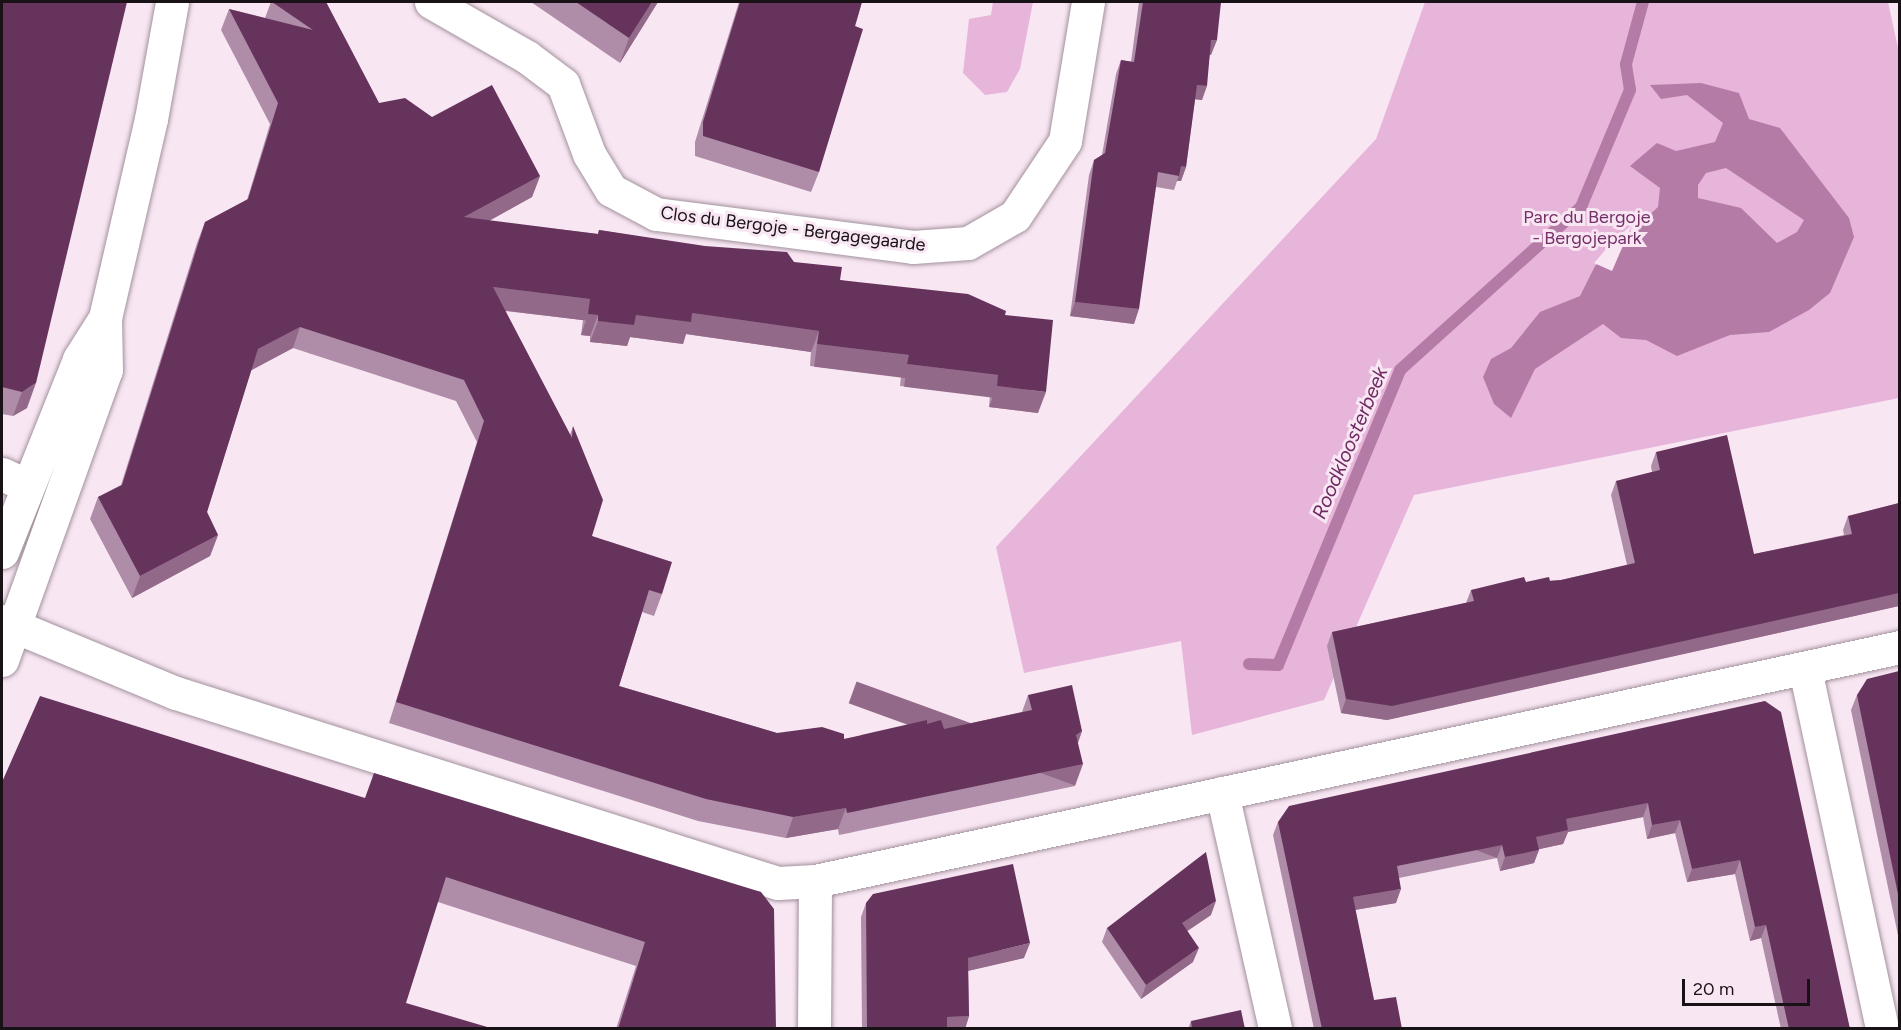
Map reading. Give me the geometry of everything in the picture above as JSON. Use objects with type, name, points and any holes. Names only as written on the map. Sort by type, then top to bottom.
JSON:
[{"type":"street","points":[[2,660],[9,624],[106,370],[105,318],[151,118],[172,2]]},
{"type":"street","name":"Clos du Bergoje - Bergagegaarde","points":[[431,2],[527,57],[563,84],[576,110],[589,154],[611,190],[656,214],[913,247],[968,243],[1015,216],[1065,141],[1088,2]]},
{"type":"street","points":[[2,552],[14,480],[79,359],[105,318]]},
{"type":"street","points":[[9,624],[176,693],[778,883],[815,880],[1899,647]]},
{"type":"street","points":[[1805,669],[1882,1029]]},
{"type":"street","points":[[1222,793],[1275,1029]]},
{"type":"street","points":[[814,1029],[815,880]]},
{"type":"green space","points":[[993,2],[1033,2],[1020,69],[1007,92],[985,95],[963,73],[969,19],[991,15]]},
{"type":"green space","name":"Parc du Bergoje - Bergojepark","points":[[1425,2],[1888,2],[1900,57],[1899,398],[1414,495],[1324,700],[1192,735],[1181,641],[1024,673],[996,547],[1376,139]]},
{"type":"shaded area","points":[[1701,83],[1739,93],[1749,119],[1780,128],[1849,218],[1854,237],[1830,293],[1809,310],[1769,332],[1730,335],[1677,356],[1646,340],[1621,338],[1603,324],[1535,369],[1511,418],[1494,404],[1483,377],[1491,359],[1511,348],[1540,312],[1580,296],[1595,266],[1658,207],[1660,188],[1630,166],[1657,143],[1676,151],[1715,142],[1723,123],[1687,95],[1661,99],[1650,85]],"holes":[[[1726,168],[1804,220],[1797,232],[1777,243],[1741,208],[1698,198],[1698,185],[1706,173]]]},
{"type":"pier","points":[[1632,225],[1612,271],[1594,263],[1614,240]]},
{"type":"building","points":[[2,2],[127,2],[36,383],[22,392],[2,387]]},
{"type":"building","points":[[272,2],[326,2],[379,103],[405,98],[432,117],[492,85],[540,176],[464,217],[598,234],[599,230],[705,246],[787,252],[794,262],[842,267],[840,280],[968,294],[1006,311],[1005,315],[1053,320],[1046,392],[997,386],[998,375],[907,364],[909,355],[817,344],[819,331],[692,313],[691,322],[636,315],[634,325],[598,321],[598,315],[588,314],[590,299],[493,287],[572,438],[573,426],[603,500],[592,536],[672,562],[662,594],[649,590],[619,686],[777,733],[822,727],[844,734],[844,739],[927,720],[927,724],[941,720],[944,729],[1032,710],[1028,695],[1072,685],[1082,731],[1076,735],[1083,764],[847,813],[846,808],[793,817],[706,799],[396,702],[484,421],[464,380],[300,327],[258,349],[207,512],[218,535],[140,576],[98,497],[122,485],[205,222],[248,199],[278,103],[229,9],[313,30]]},
{"type":"building","points":[[576,2],[652,2],[629,38]]},
{"type":"building","points":[[740,2],[862,2],[855,26],[863,29],[819,172],[703,136],[703,122]]},
{"type":"building","points":[[1143,2],[1221,2],[1217,40],[1211,40],[1207,86],[1197,85],[1186,167],[1181,166],[1179,176],[1158,172],[1139,309],[1075,302],[1094,160],[1105,153],[1121,60],[1134,62]]},
{"type":"building","points":[[1727,435],[1754,554],[1852,534],[1848,516],[1899,503],[1899,593],[1392,706],[1346,699],[1332,632],[1474,601],[1471,590],[1524,577],[1526,582],[1549,577],[1550,581],[1561,580],[1635,563],[1616,481],[1660,470],[1656,452]]},
{"type":"building","points":[[1899,671],[1899,899],[1857,695],[1867,679]]},
{"type":"building","points":[[40,696],[365,798],[374,773],[761,892],[774,909],[776,1029],[618,1029],[645,942],[446,877],[406,1003],[494,1029],[2,1029],[2,782]]},
{"type":"building","points":[[1765,701],[1781,712],[1850,1029],[1789,1029],[1766,925],[1755,927],[1740,860],[1692,869],[1680,820],[1652,825],[1648,803],[1566,819],[1568,830],[1536,837],[1539,850],[1505,857],[1502,845],[1397,866],[1401,889],[1353,897],[1374,1000],[1396,997],[1402,1029],[1322,1029],[1278,822],[1289,806]]},
{"type":"building","points":[[1206,852],[1216,901],[1182,923],[1199,948],[1146,985],[1107,928]]},
{"type":"building","points":[[1013,864],[1030,943],[968,958],[969,1016],[947,1017],[947,1029],[867,1029],[866,903],[873,894]]},
{"type":"building","points":[[1241,1010],[1245,1029],[1192,1029],[1191,1021]]},
{"type":"waterway","name":"Roodkloosterbeek","points":[[1249,664],[1278,665],[1400,370],[1581,207],[1630,90],[1626,64],[1643,2]]}]
